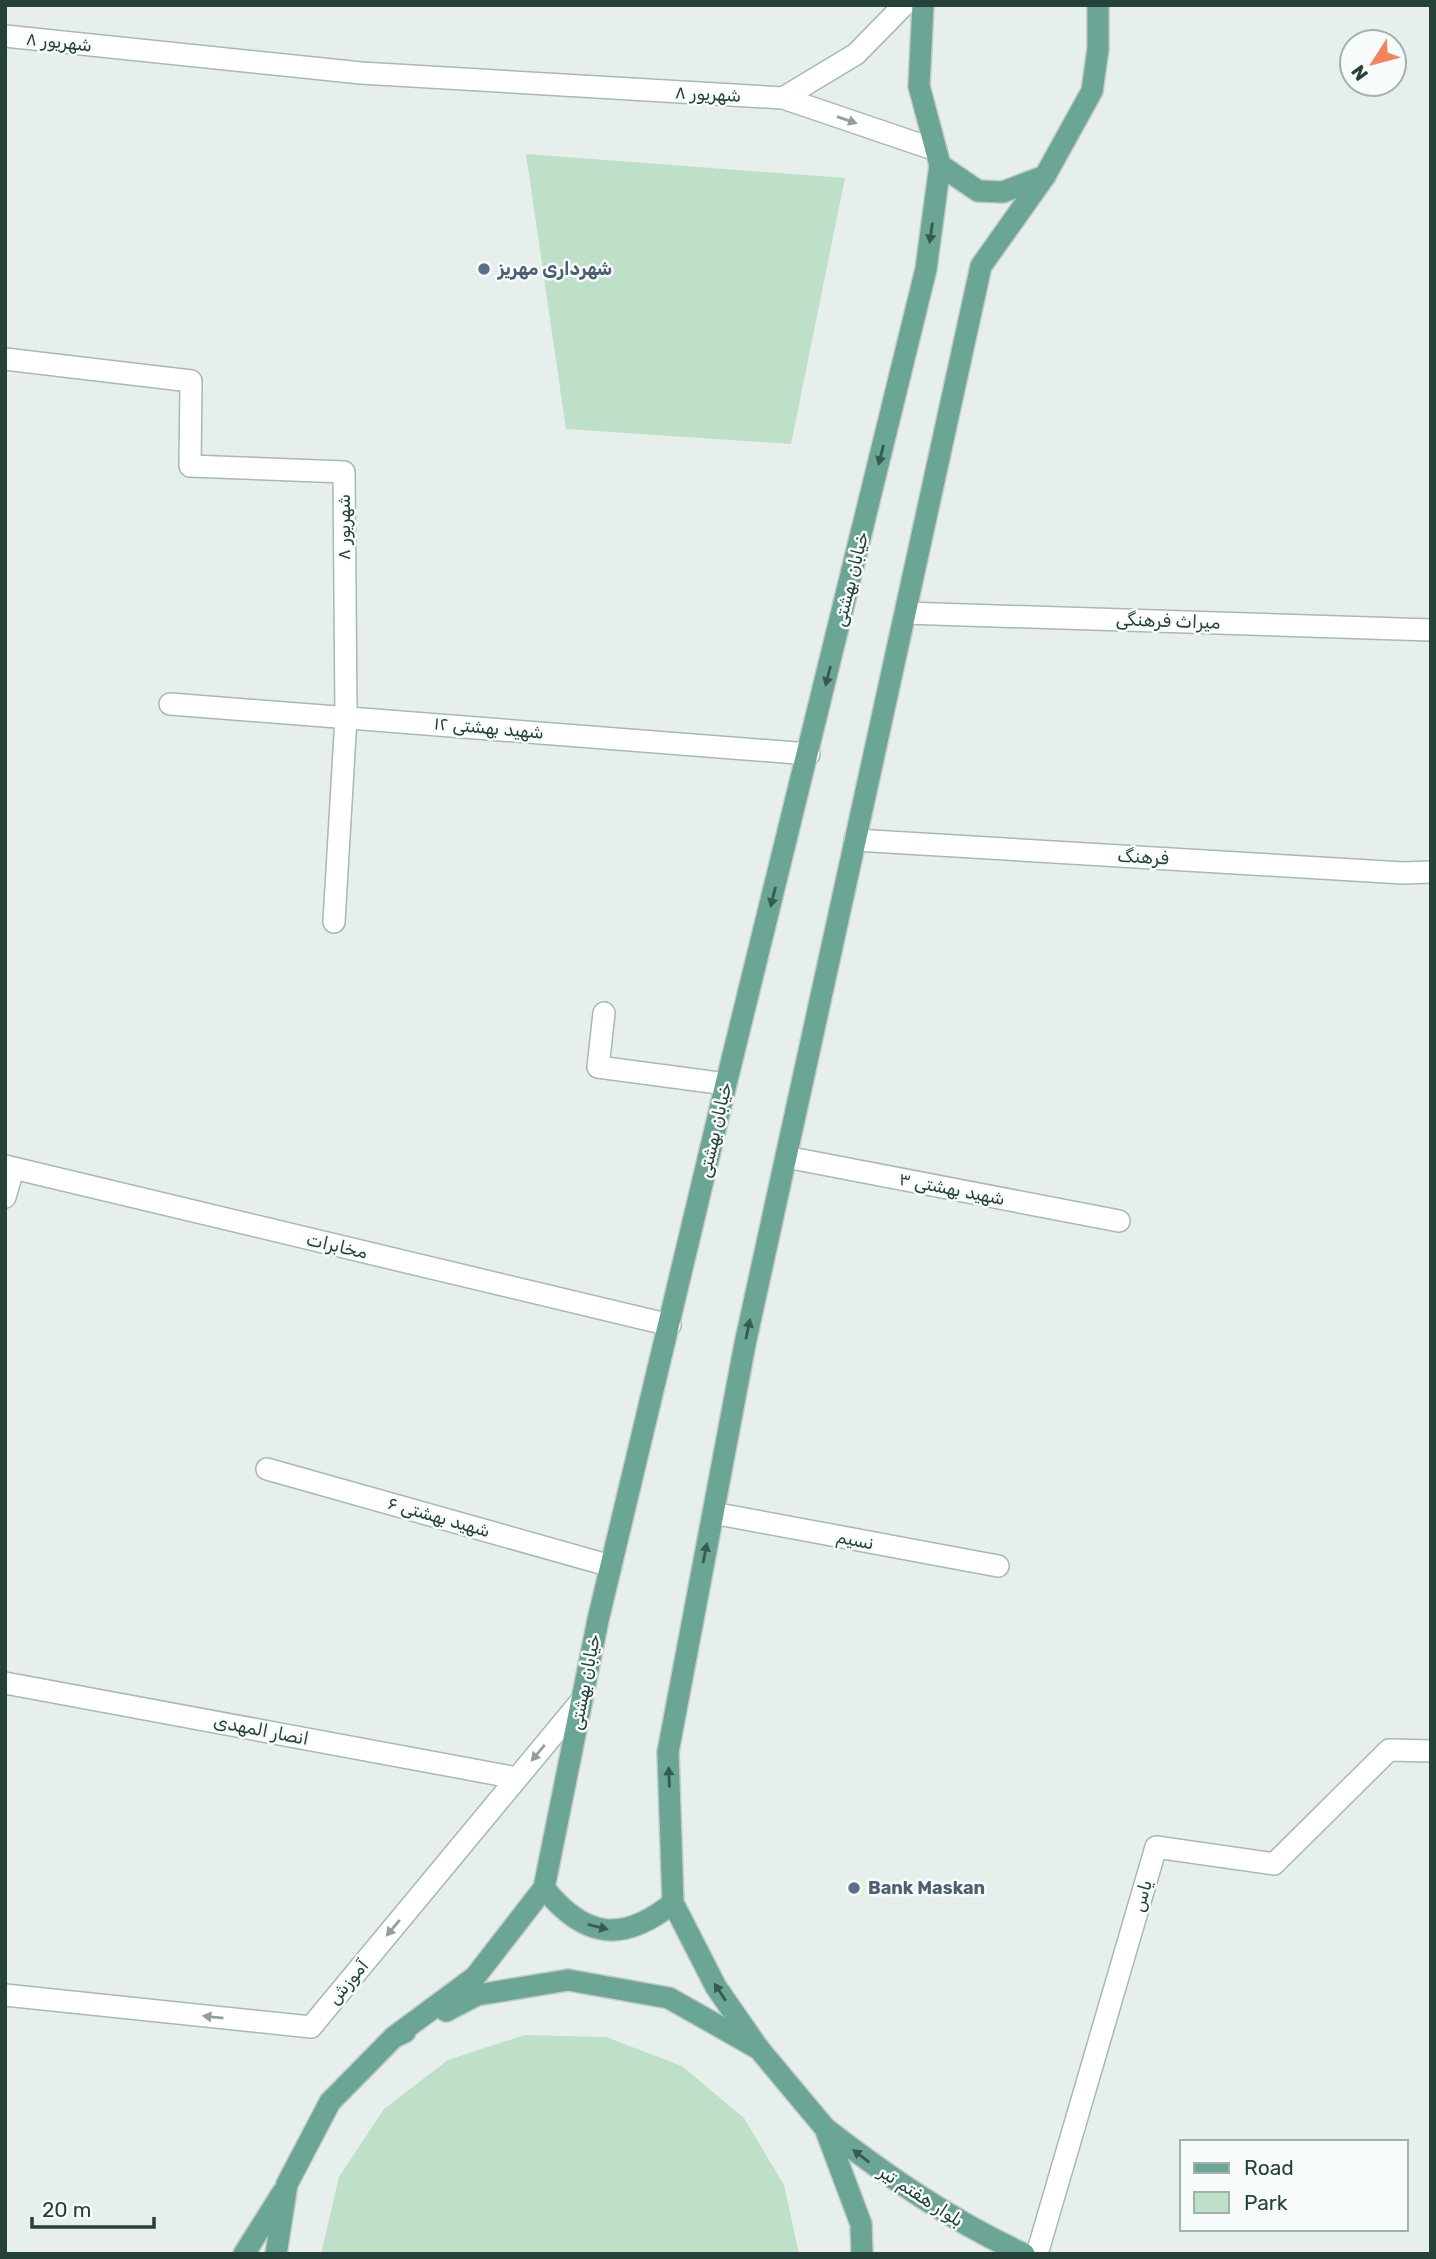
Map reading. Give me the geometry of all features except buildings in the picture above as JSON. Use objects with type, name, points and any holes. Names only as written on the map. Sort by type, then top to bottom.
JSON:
[{"type":"main road","points":[[923,5],[919,86],[938,158],[978,191],[1003,192],[1045,176]]},
{"type":"main road","points":[[862,2254],[861,2224],[825,2128],[759,2049],[716,1987],[673,1903],[668,1752],[745,1344],[982,266],[1045,176],[1091,91],[1098,49],[1097,5]]},
{"type":"main road","name":"خیابان بهشتی","points":[[394,2037],[475,1977],[544,1888],[611,1566],[926,269],[938,158]]},
{"type":"main road","points":[[544,1888],[558,1906],[580,1922],[601,1929],[628,1930],[654,1918],[673,1903]]},
{"type":"main road","points":[[244,2254],[287,2184],[330,2102],[394,2037],[477,1995],[568,1980],[669,1998],[759,2049]]},
{"type":"main road","name":"بلوار هفتم تیر","points":[[825,2128],[876,2167],[1012,2252]]},
{"type":"main road","points":[[276,2254],[287,2184]]},
{"type":"street","points":[[783,98],[856,54],[904,5]]},
{"type":"street","name":"۸ شهریور","points":[[5,36],[361,74],[783,98],[938,158]]},
{"type":"street","name":"۸ شهریور","points":[[5,359],[191,381],[190,466],[344,472],[346,717],[334,922]]},
{"type":"street","name":"میراث فرهنگی","points":[[905,613],[1431,630]]},
{"type":"street","name":"شهید بهشتی ۱۲","points":[[170,704],[808,754]]},
{"type":"street","name":"فرهنگ","points":[[855,840],[1403,873],[1431,872]]},
{"type":"street","points":[[604,1013],[598,1067],[726,1084]]},
{"type":"street","name":"شهید بهشتی ۳","points":[[786,1157],[1119,1221]]},
{"type":"street","points":[[5,1197],[9,1168]]},
{"type":"street","name":"مخابرات","points":[[9,1168],[670,1325]]},
{"type":"street","name":"شهید بهشتی ۶","points":[[268,1469],[611,1566]]},
{"type":"street","name":"نسیم","points":[[713,1513],[998,1566]]},
{"type":"street","name":"انصار المهدی","points":[[5,1683],[517,1778]]},
{"type":"street","name":"آموزش","points":[[5,1994],[311,2027],[582,1700]]},
{"type":"street","name":"یاس","points":[[1037,2254],[1156,1847],[1274,1864],[1390,1750],[1431,1751]]},
{"type":"green space","points":[[526,154],[845,178],[791,444],[566,429]]},
{"type":"green space","points":[[525,2035],[606,2037],[682,2066],[744,2118],[784,2185],[799,2254],[321,2254],[339,2177],[384,2109],[448,2060]]},
{"type":"place","name":"شهرداری مهریز","points":[[484,269]]},
{"type":"place","name":"Bank Maskan","points":[[854,1888]]}]
